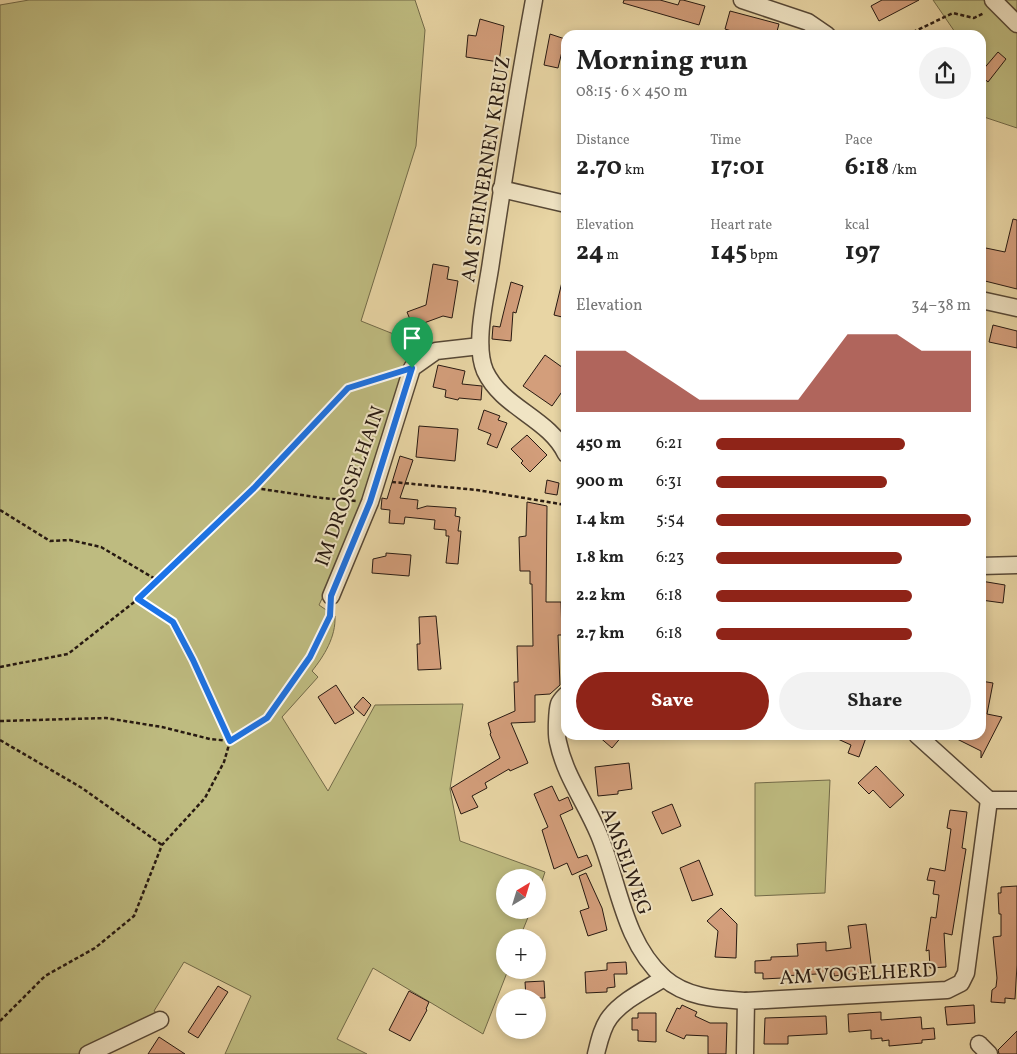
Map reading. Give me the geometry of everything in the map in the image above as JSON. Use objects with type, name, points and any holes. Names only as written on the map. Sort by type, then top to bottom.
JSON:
[{"type":"street","name":"AM STEINERNEN KREUZ","points":[[480,346],[502,189],[534,0]]},
{"type":"street","points":[[742,0],[808,22],[819,30]]},
{"type":"street","points":[[996,3],[1017,24]]},
{"type":"street","points":[[502,189],[561,203]]},
{"type":"street","points":[[986,301],[1017,308]]},
{"type":"street","points":[[412,368],[436,351],[480,346],[486,372],[494,386],[505,398],[554,435],[561,446]]},
{"type":"street","name":"IM DROSSELHAIN","points":[[331,596],[370,502],[412,368]]},
{"type":"street","points":[[986,566],[1017,565]]},
{"type":"street","name":"AMSELWEG","points":[[561,701],[559,704],[557,739],[563,762],[598,833],[627,922],[641,953],[664,978],[678,987],[708,999],[746,1001]]},
{"type":"street","points":[[923,740],[989,800],[1017,800]]},
{"type":"street","name":"AM VOGELHERD","points":[[746,1001],[947,990],[961,983],[966,973],[989,800]]},
{"type":"street","points":[[596,1054],[603,1029],[609,1018],[618,1008],[664,978]]},
{"type":"street","points":[[745,1054],[746,1001]]},
{"type":"street","points":[[88,1054],[160,1020]]},
{"type":"path","points":[[917,30],[953,13],[974,18],[996,3]]},
{"type":"path","points":[[0,667],[68,654],[138,599],[254,488],[348,388],[412,368]]},
{"type":"path","points":[[377,480],[477,490],[561,505]]},
{"type":"path","points":[[254,488],[322,498],[370,502]]},
{"type":"path","points":[[0,510],[50,541],[70,540],[101,547],[157,580]]},
{"type":"path","points":[[0,721],[106,718],[162,727],[210,739],[230,741],[267,718],[310,657],[330,616],[331,596]]},
{"type":"path","points":[[0,1021],[45,976],[95,948],[134,916],[162,846],[205,798],[224,762],[230,741],[193,660],[173,622],[138,599]]},
{"type":"path","points":[[0,740],[82,788],[162,846]]},
{"type":"shaded area","points":[[29,0],[415,0],[425,30],[416,146],[361,321],[401,337],[414,362],[347,546],[319,605],[335,616],[335,624],[328,646],[312,671],[318,677],[282,717],[328,791],[375,705],[463,704],[450,789],[460,841],[537,869],[496,869],[496,919],[527,919],[523,929],[496,929],[496,979],[504,979],[501,989],[496,989],[496,1001],[483,1034],[373,968],[337,1039],[367,1054],[225,1054],[251,996],[184,962],[154,1011],[166,1019],[103,1054],[0,1054],[0,5]]},
{"type":"shaded area","points":[[933,0],[1017,0],[1017,128],[986,118],[986,30],[954,30]]},
{"type":"shaded area","points":[[830,780],[825,893],[755,896],[755,783]]},
{"type":"building","points":[[624,0],[660,0],[678,5],[680,0],[683,0],[705,6],[699,25],[623,3]]},
{"type":"building","points":[[882,0],[919,0],[879,21],[871,6]]},
{"type":"building","points":[[730,11],[779,24],[777,30],[725,29]]},
{"type":"building","points":[[480,19],[504,26],[499,62],[466,57],[468,35],[476,36]]},
{"type":"building","points":[[550,34],[561,38],[561,56],[558,68],[544,65]]},
{"type":"building","points":[[998,52],[1006,59],[988,82],[986,80],[986,66]]},
{"type":"building","points":[[1013,219],[1017,220],[1017,289],[986,281],[986,248],[1005,252]]},
{"type":"building","points":[[433,264],[449,267],[447,279],[458,281],[452,318],[443,316],[413,327],[407,312],[426,305]]},
{"type":"building","points":[[511,282],[523,286],[516,313],[513,312],[511,341],[492,339],[493,326],[500,327]]},
{"type":"building","points":[[561,286],[561,317],[554,315]]},
{"type":"building","points":[[993,325],[1017,331],[1017,348],[989,342]]},
{"type":"building","points":[[545,355],[561,366],[561,393],[552,406],[523,386]]},
{"type":"building","points":[[438,365],[465,371],[462,384],[482,386],[481,400],[459,398],[458,400],[445,397],[446,390],[433,387]]},
{"type":"building","points":[[484,410],[500,416],[498,420],[507,423],[497,448],[487,444],[491,434],[478,429]]},
{"type":"building","points":[[419,426],[458,429],[455,461],[416,457]]},
{"type":"building","points":[[527,435],[547,455],[530,472],[521,463],[523,461],[511,449]]},
{"type":"building","points":[[400,456],[413,460],[400,498],[418,500],[417,509],[427,506],[456,508],[455,516],[460,517],[458,531],[461,531],[458,564],[446,563],[449,536],[446,536],[446,530],[434,529],[435,520],[405,517],[404,524],[389,523],[390,510],[381,509],[382,498],[387,499]]},
{"type":"building","points":[[547,480],[559,483],[557,495],[545,493]]},
{"type":"building","points":[[527,502],[547,506],[546,602],[561,602],[561,635],[558,635],[560,685],[550,694],[535,695],[535,722],[511,723],[528,763],[510,771],[509,769],[485,783],[487,788],[472,796],[478,807],[461,814],[451,788],[500,758],[490,734],[488,723],[515,711],[514,682],[518,682],[517,646],[533,646],[530,571],[520,571],[519,537],[526,536]]},
{"type":"building","points":[[386,553],[411,555],[409,576],[372,573],[373,559],[386,556]]},
{"type":"building","points":[[986,582],[1005,585],[1003,603],[986,601]]},
{"type":"building","points":[[436,616],[441,669],[418,670],[417,644],[420,644],[419,617]]},
{"type":"building","points":[[986,682],[993,683],[987,714],[1002,717],[981,758],[981,751],[959,740],[986,740]]},
{"type":"building","points":[[336,685],[354,713],[335,724],[318,697]]},
{"type":"building","points":[[363,697],[371,705],[364,716],[354,707]]},
{"type":"building","points":[[603,740],[619,740],[612,748]]},
{"type":"building","points":[[840,740],[865,740],[859,757],[848,753],[851,745]]},
{"type":"building","points":[[629,763],[632,789],[618,791],[618,794],[598,796],[595,767]]},
{"type":"building","points":[[876,766],[904,795],[890,808],[873,790],[869,794],[858,783]]},
{"type":"building","points":[[552,786],[559,801],[568,797],[573,809],[560,815],[578,858],[587,855],[592,866],[572,875],[567,863],[554,869],[542,830],[548,827],[534,794]]},
{"type":"building","points":[[672,804],[681,826],[662,834],[652,812]]},
{"type":"building","points":[[950,810],[967,812],[962,848],[966,849],[952,935],[944,933],[946,967],[930,968],[929,950],[926,951],[931,917],[936,918],[939,895],[933,894],[935,881],[927,880],[930,868],[945,871],[951,829],[947,828]]},
{"type":"building","points":[[699,860],[713,895],[692,901],[680,868]]},
{"type":"building","points":[[586,873],[602,908],[607,930],[588,936],[580,911],[589,908],[579,876]]},
{"type":"building","points":[[1017,886],[1015,999],[1005,998],[1005,1003],[991,1002],[992,990],[996,987],[997,978],[993,937],[1001,936],[1001,914],[999,914],[998,893],[1001,893],[1001,887]]},
{"type":"building","points":[[721,908],[737,924],[736,958],[715,957],[718,931],[707,921]]},
{"type":"building","points":[[866,924],[872,971],[834,976],[834,973],[763,979],[763,973],[755,973],[755,961],[771,960],[771,957],[798,956],[797,944],[826,942],[826,951],[851,948],[848,926]]},
{"type":"building","points":[[626,962],[627,974],[614,974],[615,987],[607,988],[607,992],[586,993],[585,972],[607,970],[607,963]]},
{"type":"building","points":[[544,981],[544,989],[525,989],[525,982]]},
{"type":"building","points":[[218,986],[228,992],[198,1038],[188,1032]]},
{"type":"building","points":[[409,991],[429,1002],[427,1010],[410,1041],[389,1030]]},
{"type":"building","points":[[682,1005],[697,1012],[695,1016],[710,1023],[727,1023],[726,1054],[708,1054],[708,1036],[686,1035],[684,1039],[666,1031],[677,1008],[680,1009]]},
{"type":"building","points":[[974,1005],[975,1023],[947,1025],[945,1007]]},
{"type":"building","points":[[881,1012],[881,1020],[921,1017],[922,1029],[934,1028],[935,1039],[922,1040],[922,1043],[889,1046],[889,1040],[882,1041],[882,1038],[871,1039],[871,1030],[849,1032],[848,1014]]},
{"type":"building","points":[[638,1013],[656,1013],[656,1042],[638,1041],[638,1030],[632,1030],[632,1018],[638,1018]]},
{"type":"building","points":[[826,1016],[827,1034],[788,1036],[788,1044],[764,1044],[765,1018]]},
{"type":"building","points":[[1017,1031],[1017,1054],[999,1054],[998,1050]]},
{"type":"building","points":[[159,1037],[185,1054],[148,1054]]},
{"type":"route","points":[[412,368],[370,502],[331,596],[330,616],[310,657],[267,718],[230,741],[193,660],[173,622],[138,599],[254,488],[348,388],[412,368]]}]
